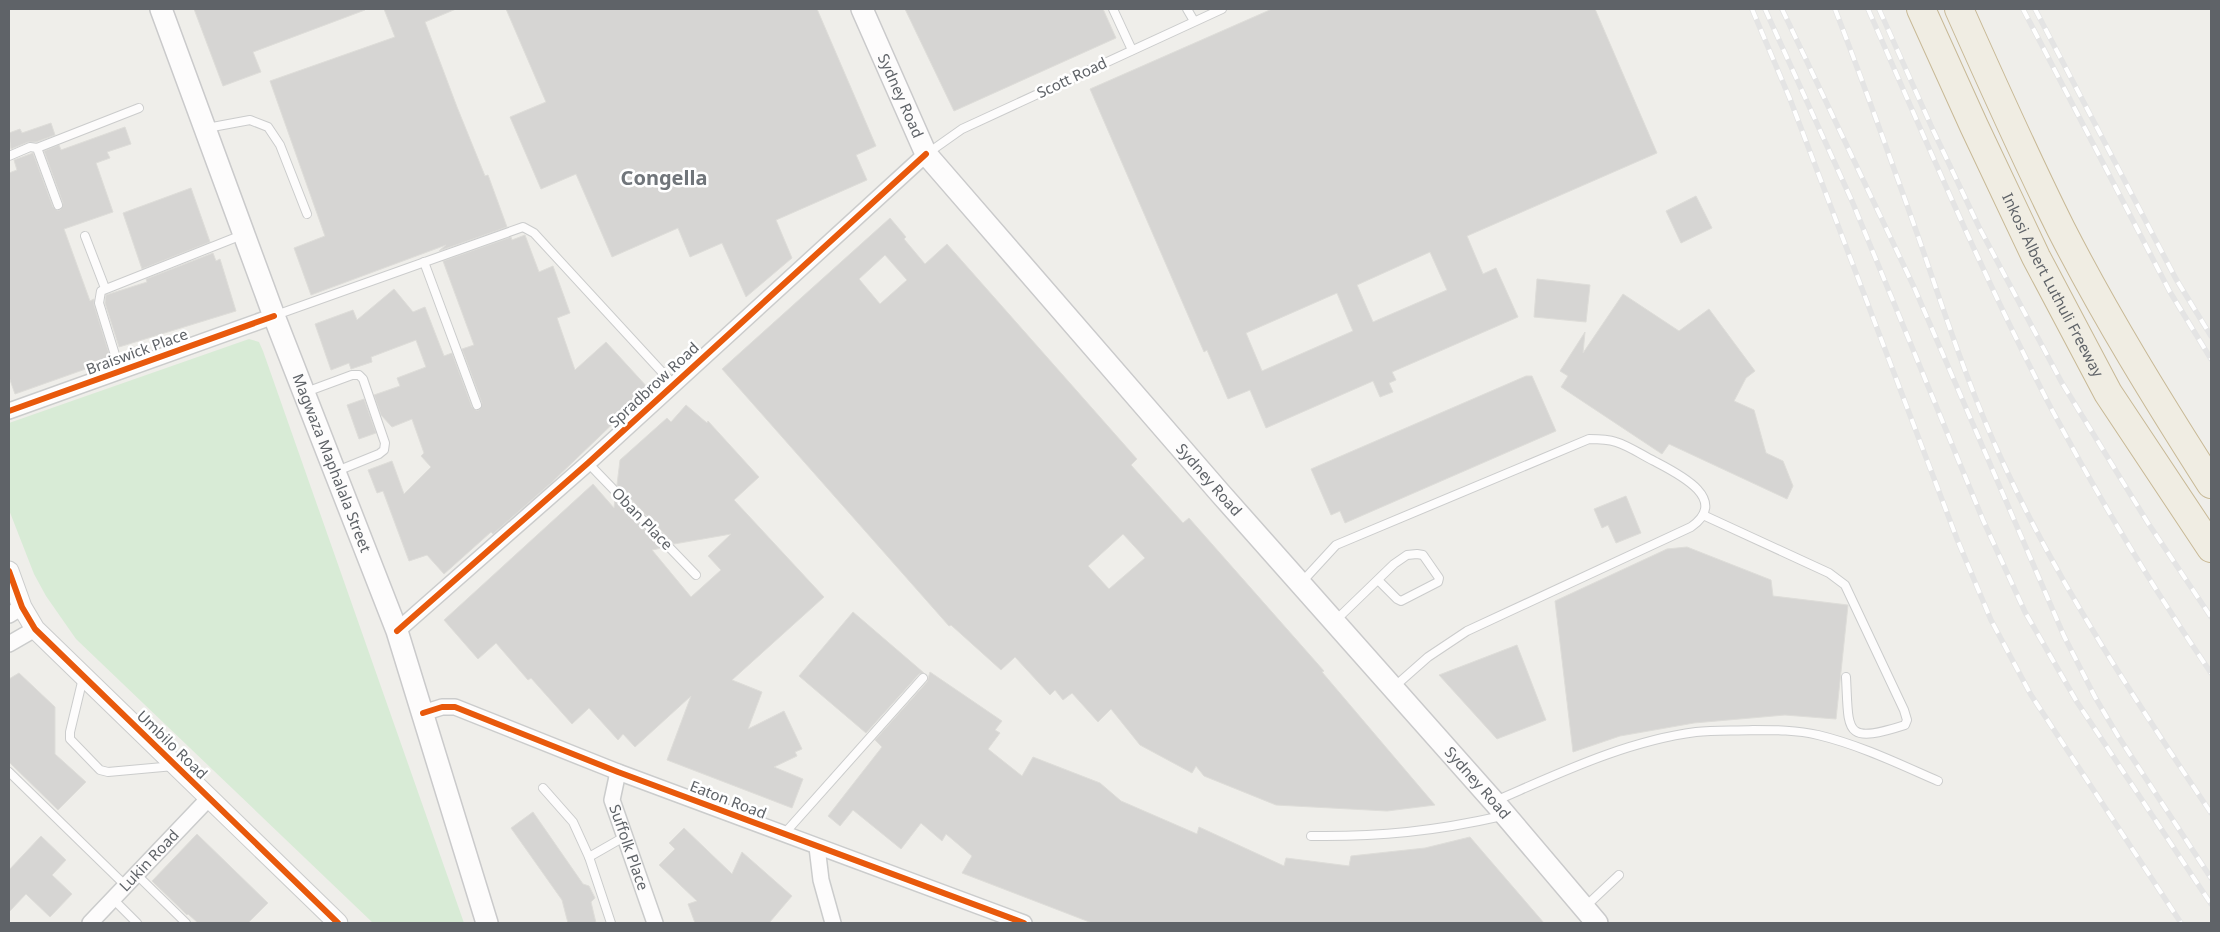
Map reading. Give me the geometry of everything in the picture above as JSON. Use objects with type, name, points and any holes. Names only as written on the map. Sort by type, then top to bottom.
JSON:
[{"type":"highway","name":"Inkosi Albert Luthuli Freeway","points":[[1921,9],[2036,258],[2108,393],[2211,548]]},
{"type":"highway","points":[[1959,9],[2020,146],[2067,239],[2160,405],[2211,484]]},
{"type":"main road","name":"Magwaza Maphalala Street","points":[[161,9],[274,316],[397,631],[488,923]]},
{"type":"main road","name":"Sydney Road","points":[[862,9],[926,154],[1300,584],[1499,809],[1590,916]]},
{"type":"street","name":"Spradbrow Road","points":[[397,631],[588,463],[926,154]]},
{"type":"street","name":"Braiswick Place","points":[[9,411],[274,316]]},
{"type":"street","name":"Umbilo Road","points":[[9,571],[16,611],[338,923]]},
{"type":"street","points":[[9,644],[35,629]]},
{"type":"street","name":"Eaton Road","points":[[423,712],[442,707],[455,707],[618,772],[1024,923]]},
{"type":"street","name":"Suffolk Place","points":[[618,772],[612,800],[655,923]]},
{"type":"street","name":"Lukin Road","points":[[90,923],[209,798]]},
{"type":"street","points":[[817,847],[822,880],[833,923]]},
{"type":"lane","points":[[1113,9],[1132,50]]},
{"type":"lane","points":[[1187,9],[1194,21]]},
{"type":"lane","name":"Scott Road","points":[[926,154],[962,130],[1222,9]]},
{"type":"lane","points":[[9,156],[30,147],[37,148],[139,108]]},
{"type":"lane","points":[[205,129],[250,120],[268,127],[280,145],[307,214]]},
{"type":"lane","points":[[37,148],[58,205]]},
{"type":"lane","points":[[274,316],[518,228],[526,228],[534,234],[673,384]]},
{"type":"lane","points":[[120,371],[98,303],[99,295],[105,288],[244,234]]},
{"type":"lane","points":[[85,236],[105,288]]},
{"type":"lane","points":[[424,262],[477,405]]},
{"type":"lane","points":[[304,393],[352,375],[359,375],[363,379],[385,443],[384,450],[379,454],[335,472]]},
{"type":"lane","points":[[1300,584],[1336,545],[1589,439],[1604,438],[1618,442],[1685,478],[1700,490],[1705,506],[1703,515],[1691,527],[1452,638],[1392,689]]},
{"type":"lane","name":"Oban Place","points":[[588,463],[696,575]]},
{"type":"lane","points":[[1703,515],[1828,573],[1845,585],[1904,710],[1907,720],[1905,725],[1870,736],[1856,732],[1849,722],[1846,677]]},
{"type":"lane","points":[[1334,622],[1394,564],[1411,554],[1423,555],[1439,578],[1438,582],[1402,601],[1397,599],[1378,580]]},
{"type":"lane","points":[[83,676],[70,739],[100,770],[118,772],[176,766]]},
{"type":"lane","points":[[784,834],[923,678]]},
{"type":"lane","points":[[1311,836],[1366,837],[1418,832],[1499,809],[1583,763],[1617,751],[1670,737],[1714,731],[1778,730],[1816,734],[1874,753],[1938,781]]},
{"type":"lane","points":[[9,772],[126,886]]},
{"type":"lane","points":[[543,788],[574,822],[589,857],[611,923]]},
{"type":"lane","points":[[589,857],[624,837]]},
{"type":"lane","points":[[136,874],[185,923]]},
{"type":"lane","points":[[1590,916],[1619,875]]},
{"type":"lane","points":[[112,899],[136,923]]},
{"type":"green space","points":[[249,339],[259,342],[263,351],[464,923],[373,923],[76,639],[46,596],[34,574],[9,510],[9,423]]},
{"type":"building","points":[[194,9],[365,10],[253,52],[261,72],[223,86]]},
{"type":"building","points":[[384,9],[456,9],[425,22],[457,107],[485,176],[488,175],[507,227],[439,251],[446,245],[311,295],[294,248],[325,236],[270,81],[395,37]]},
{"type":"building","points":[[506,9],[817,9],[876,146],[856,155],[867,180],[776,220],[792,258],[746,297],[722,243],[690,257],[678,228],[612,257],[576,174],[541,189],[510,117],[546,102]]},
{"type":"building","points":[[905,9],[1103,9],[1116,38],[954,111]]},
{"type":"building","points":[[1272,9],[1595,9],[1657,153],[1467,236],[1483,274],[1496,268],[1518,317],[1392,372],[1396,380],[1389,383],[1393,392],[1380,397],[1373,381],[1266,428],[1250,390],[1228,399],[1207,350],[1204,352],[1090,89]],"holes":[[[1430,252],[1447,290],[1373,322],[1357,285]],[[1337,293],[1353,331],[1262,371],[1246,333]]]},
{"type":"building","points":[[51,123],[55,135],[36,142],[28,142],[11,149],[9,133],[20,129],[22,133]]},
{"type":"building","points":[[125,127],[131,144],[107,152],[110,158],[96,163],[113,212],[64,229],[90,301],[94,299],[94,305],[111,360],[15,394],[9,377],[9,173],[17,170],[14,160],[33,153],[53,207],[60,210],[63,203],[44,151],[59,145],[61,150]]},
{"type":"building","points":[[191,188],[210,242],[142,269],[123,213]]},
{"type":"building","points":[[1696,196],[1712,228],[1681,243],[1666,211]]},
{"type":"building","points":[[890,218],[906,237],[904,239],[925,264],[947,244],[1137,459],[1131,465],[1183,523],[1189,518],[1324,671],[1322,672],[1435,805],[1387,811],[1276,805],[1204,776],[1196,766],[1192,773],[1140,745],[1111,709],[1098,722],[1072,693],[1063,700],[1055,690],[1050,695],[1015,657],[1001,670],[951,625],[949,626],[722,369]],"holes":[[[885,255],[907,280],[880,304],[859,279]],[[1123,534],[1145,558],[1109,589],[1088,566]]]},
{"type":"building","points":[[525,235],[539,272],[553,266],[570,313],[557,318],[575,370],[606,342],[649,389],[551,483],[493,534],[491,532],[444,574],[427,555],[409,561],[383,491],[377,493],[368,470],[392,461],[404,494],[431,467],[421,456],[424,453],[412,419],[392,427],[381,415],[374,395],[400,386],[397,378],[426,367],[416,340],[371,357],[372,362],[351,369],[349,363],[331,370],[315,324],[353,310],[357,320],[394,289],[413,312],[425,307],[444,356],[452,353],[472,407],[479,410],[482,403],[462,349],[474,345],[443,261],[511,237],[512,240]]},
{"type":"building","points":[[213,253],[216,261],[220,259],[236,311],[119,347],[105,303],[106,295],[147,282],[146,279]]},
{"type":"building","points":[[1537,279],[1590,285],[1586,322],[1534,317]]},
{"type":"building","points":[[1623,294],[1679,331],[1709,309],[1755,371],[1746,378],[1734,401],[1754,410],[1766,453],[1783,461],[1793,486],[1787,499],[1669,444],[1662,454],[1561,387],[1568,376],[1560,371],[1585,332],[1583,353]]},
{"type":"building","points":[[1526,376],[1532,376],[1556,431],[1345,523],[1340,511],[1331,515],[1311,469]]},
{"type":"building","points":[[364,399],[376,433],[359,439],[347,405]]},
{"type":"building","points":[[686,405],[707,423],[708,421],[759,477],[734,500],[824,597],[732,680],[762,692],[748,729],[784,711],[802,749],[795,752],[797,756],[774,767],[803,779],[792,808],[667,760],[691,696],[635,747],[623,734],[618,740],[589,708],[572,724],[531,678],[528,680],[496,643],[478,659],[444,620],[593,484],[614,508],[615,499],[662,548],[652,550],[691,597],[721,570],[708,556],[731,534],[674,544],[617,485],[620,460],[667,418],[671,422]]},
{"type":"building","points":[[1626,496],[1641,533],[1616,543],[1608,525],[1602,528],[1594,509]]},
{"type":"building","points":[[1687,547],[1771,580],[1773,596],[1848,605],[1836,719],[1785,715],[1694,723],[1620,736],[1573,752],[1555,601],[1667,549]]},
{"type":"building","points":[[853,612],[924,673],[919,674],[866,733],[799,676]]},
{"type":"building","points":[[1517,645],[1546,720],[1497,739],[1439,675]]},
{"type":"building","points":[[930,672],[1002,721],[995,730],[1000,733],[988,749],[1022,776],[1033,757],[1100,783],[1121,801],[1197,834],[1199,827],[1284,866],[1286,858],[1349,866],[1351,856],[1425,848],[1470,837],[1544,923],[1092,923],[962,873],[972,856],[946,834],[942,841],[921,823],[901,849],[853,810],[840,826],[828,816],[882,747],[875,740],[927,682]]},
{"type":"building","points":[[19,673],[55,707],[55,754],[86,782],[58,810],[9,762],[9,679]]},
{"type":"building","points":[[533,812],[583,884],[589,886],[595,898],[591,902],[596,923],[568,923],[562,900],[511,828]]},
{"type":"building","points":[[684,828],[732,874],[742,852],[792,896],[769,923],[695,923],[688,904],[697,901],[659,865],[675,849],[669,843]]},
{"type":"building","points":[[197,834],[268,903],[248,923],[198,923],[187,915],[152,881]]},
{"type":"building","points":[[41,836],[66,860],[52,875],[72,894],[50,917],[26,894],[9,912],[9,870]]},
{"type":"railway","points":[[1752,9],[1790,99],[1957,539],[1991,620],[2031,695],[2181,923]]},
{"type":"railway","points":[[1765,9],[1852,201],[1983,520],[2025,612],[2077,702],[2211,904]]},
{"type":"railway","points":[[1782,9],[1914,287],[2064,636],[2095,697],[2118,736],[2211,878]]},
{"type":"railway","points":[[1835,9],[1888,151],[1969,382],[2005,467],[2050,557],[2075,601],[2155,729],[2211,813]]},
{"type":"railway","points":[[1868,9],[1979,260],[2051,408],[2127,543],[2211,673]]},
{"type":"railway","points":[[1879,9],[1979,227],[2062,383],[2148,523],[2211,617]]},
{"type":"railway","points":[[2023,9],[2170,292],[2211,359]]},
{"type":"railway","points":[[2035,9],[2176,279],[2211,336]]},
{"type":"cycle path","points":[[397,631],[588,463],[926,154]]},
{"type":"cycle path","points":[[9,411],[274,316]]},
{"type":"cycle path","points":[[9,571],[22,607],[35,629],[338,923]]},
{"type":"cycle path","points":[[423,713],[442,707],[455,707],[618,772],[1024,923]]},
{"type":"district","name":"Congella","points":[[664,178]]}]
